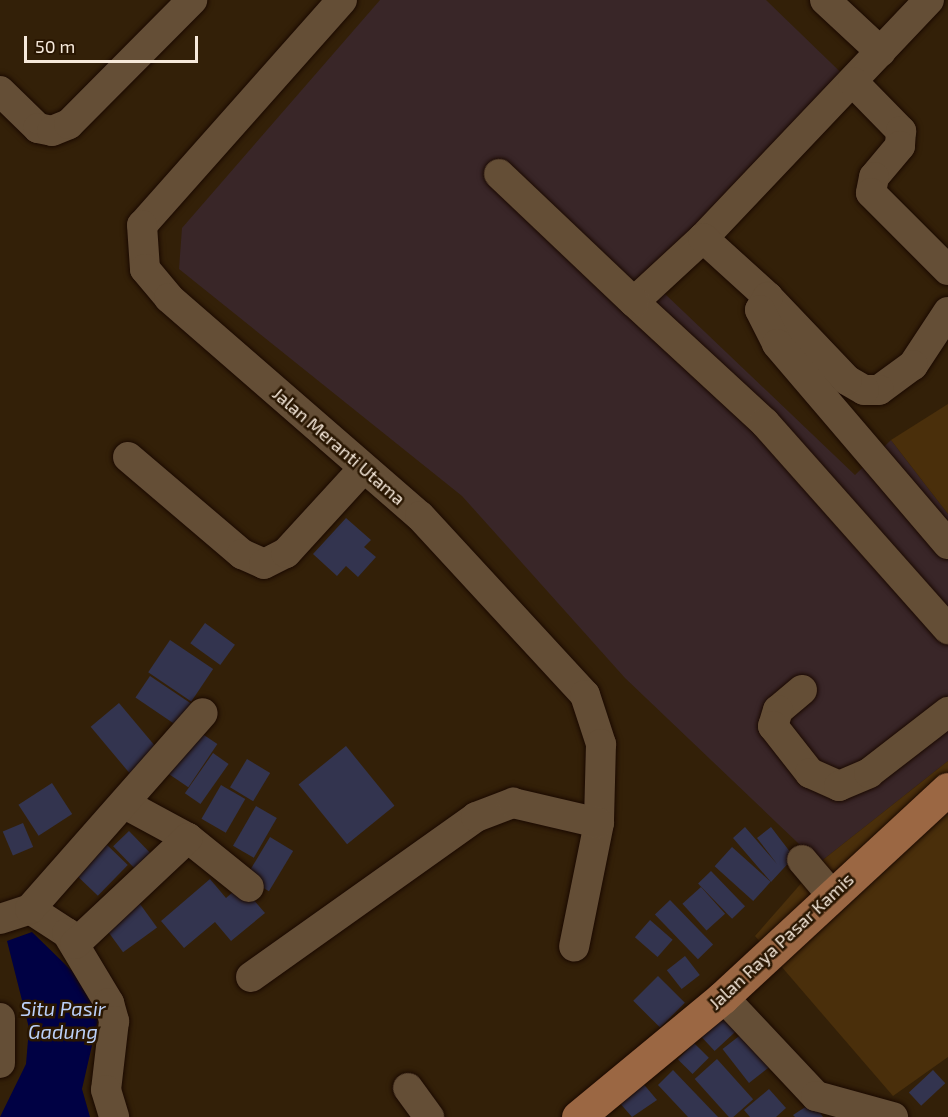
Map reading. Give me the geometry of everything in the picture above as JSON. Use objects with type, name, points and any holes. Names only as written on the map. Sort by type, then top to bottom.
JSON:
[{"type":"main road","name":"Jalan Raya Pasar Kamis","points":[[578,1117],[723,997],[830,894],[948,789]]},
{"type":"street","points":[[0,91],[38,128],[52,131],[69,124],[192,0]]},
{"type":"street","name":"Jalan Meranti Utama","points":[[342,0],[142,225],[145,269],[169,298],[437,533],[585,695],[601,744],[599,823],[574,948]]},
{"type":"street","points":[[825,0],[881,52]]},
{"type":"street","points":[[634,302],[703,238],[929,0]]},
{"type":"street","points":[[853,82],[901,131],[900,146],[874,177],[871,193],[948,270]]},
{"type":"street","points":[[499,174],[765,423],[948,629]]},
{"type":"street","points":[[703,238],[768,297],[847,380],[864,390],[879,390],[913,365],[948,312]]},
{"type":"street","points":[[768,297],[761,318],[777,344],[948,544]]},
{"type":"street","points":[[128,457],[242,554],[264,564],[286,553],[364,468]]},
{"type":"street","points":[[802,690],[778,710],[773,726],[810,774],[839,786],[869,773],[948,712]]},
{"type":"street","points":[[0,919],[30,909],[203,713]]},
{"type":"street","points":[[251,977],[476,817],[513,803],[599,823]]},
{"type":"street","points":[[125,804],[188,838],[249,887]]},
{"type":"street","points":[[75,944],[188,838]]},
{"type":"street","points":[[802,860],[830,894]]},
{"type":"street","points":[[30,909],[75,944],[101,983],[114,1021],[106,1090],[114,1117]]},
{"type":"street","points":[[723,997],[816,1096],[893,1117]]},
{"type":"street","points":[[0,1018],[0,1063]]},
{"type":"street","points":[[408,1088],[429,1117]]},
{"type":"shaded area","points":[[380,0],[766,0],[860,91],[663,292],[855,475],[891,440],[948,514],[948,761],[819,863],[625,678],[462,496],[179,269],[182,228]]},
{"type":"shaded area","points":[[948,404],[948,514],[891,440]]},
{"type":"shaded area","points":[[948,761],[948,1057],[893,1096],[755,936],[819,863]]},
{"type":"water","name":"Situ Pasir Gadung","points":[[32,932],[73,972],[99,1015],[82,1089],[90,1117],[0,1117],[26,1064],[29,1028],[7,941]]},
{"type":"building","points":[[346,518],[371,540],[364,547],[376,557],[358,577],[346,566],[337,576],[313,554]]},
{"type":"building","points":[[205,623],[235,645],[220,665],[190,643]]},
{"type":"building","points":[[170,640],[213,669],[191,701],[148,672]]},
{"type":"building","points":[[150,676],[193,705],[179,727],[135,698]]},
{"type":"building","points":[[119,703],[159,750],[131,774],[91,727]]},
{"type":"building","points":[[195,729],[217,744],[188,787],[166,772]]},
{"type":"building","points":[[346,746],[394,806],[347,844],[299,784]]},
{"type":"building","points":[[213,753],[229,764],[200,804],[185,793]]},
{"type":"building","points":[[247,759],[270,773],[253,801],[230,787]]},
{"type":"building","points":[[52,783],[72,814],[39,836],[18,805]]},
{"type":"building","points":[[221,785],[245,799],[226,833],[202,819]]},
{"type":"building","points":[[256,806],[277,818],[254,858],[233,846]]},
{"type":"building","points":[[23,823],[33,847],[13,856],[3,832]]},
{"type":"building","points":[[745,827],[777,864],[757,838],[771,827],[794,857],[771,882],[733,838]]},
{"type":"building","points":[[129,831],[152,855],[136,870],[113,846]]},
{"type":"building","points":[[270,837],[293,851],[269,891],[246,877]]},
{"type":"building","points":[[104,842],[128,865],[98,896],[74,873]]},
{"type":"building","points":[[732,847],[771,882],[753,901],[715,866]]},
{"type":"building","points":[[711,871],[745,906],[732,919],[698,884]]},
{"type":"building","points":[[210,879],[226,898],[241,885],[265,913],[231,941],[215,922],[184,948],[161,921]]},
{"type":"building","points":[[701,887],[725,914],[707,930],[682,904]]},
{"type":"building","points":[[670,900],[713,945],[698,959],[655,915]]},
{"type":"building","points":[[140,904],[157,927],[123,952],[106,929]]},
{"type":"building","points":[[650,920],[673,940],[658,957],[635,937]]},
{"type":"building","points":[[685,956],[700,975],[682,989],[667,970]]},
{"type":"building","points":[[658,976],[685,1003],[660,1028],[633,1001]]},
{"type":"building","points":[[721,1011],[738,1029],[715,1051],[698,1033]]},
{"type":"building","points":[[743,1033],[769,1067],[749,1083],[723,1049]]},
{"type":"building","points":[[694,1043],[709,1058],[693,1074],[678,1059]]},
{"type":"building","points":[[717,1059],[753,1099],[733,1117],[729,1117],[695,1079]]},
{"type":"building","points":[[673,1070],[718,1117],[688,1117],[658,1085]]},
{"type":"building","points":[[933,1070],[945,1083],[921,1106],[909,1093]]},
{"type":"building","points":[[641,1081],[657,1100],[632,1117],[618,1101]]},
{"type":"building","points":[[769,1089],[786,1108],[776,1117],[750,1117],[744,1110]]},
{"type":"building","points":[[813,1102],[823,1117],[795,1117],[793,1115]]}]
